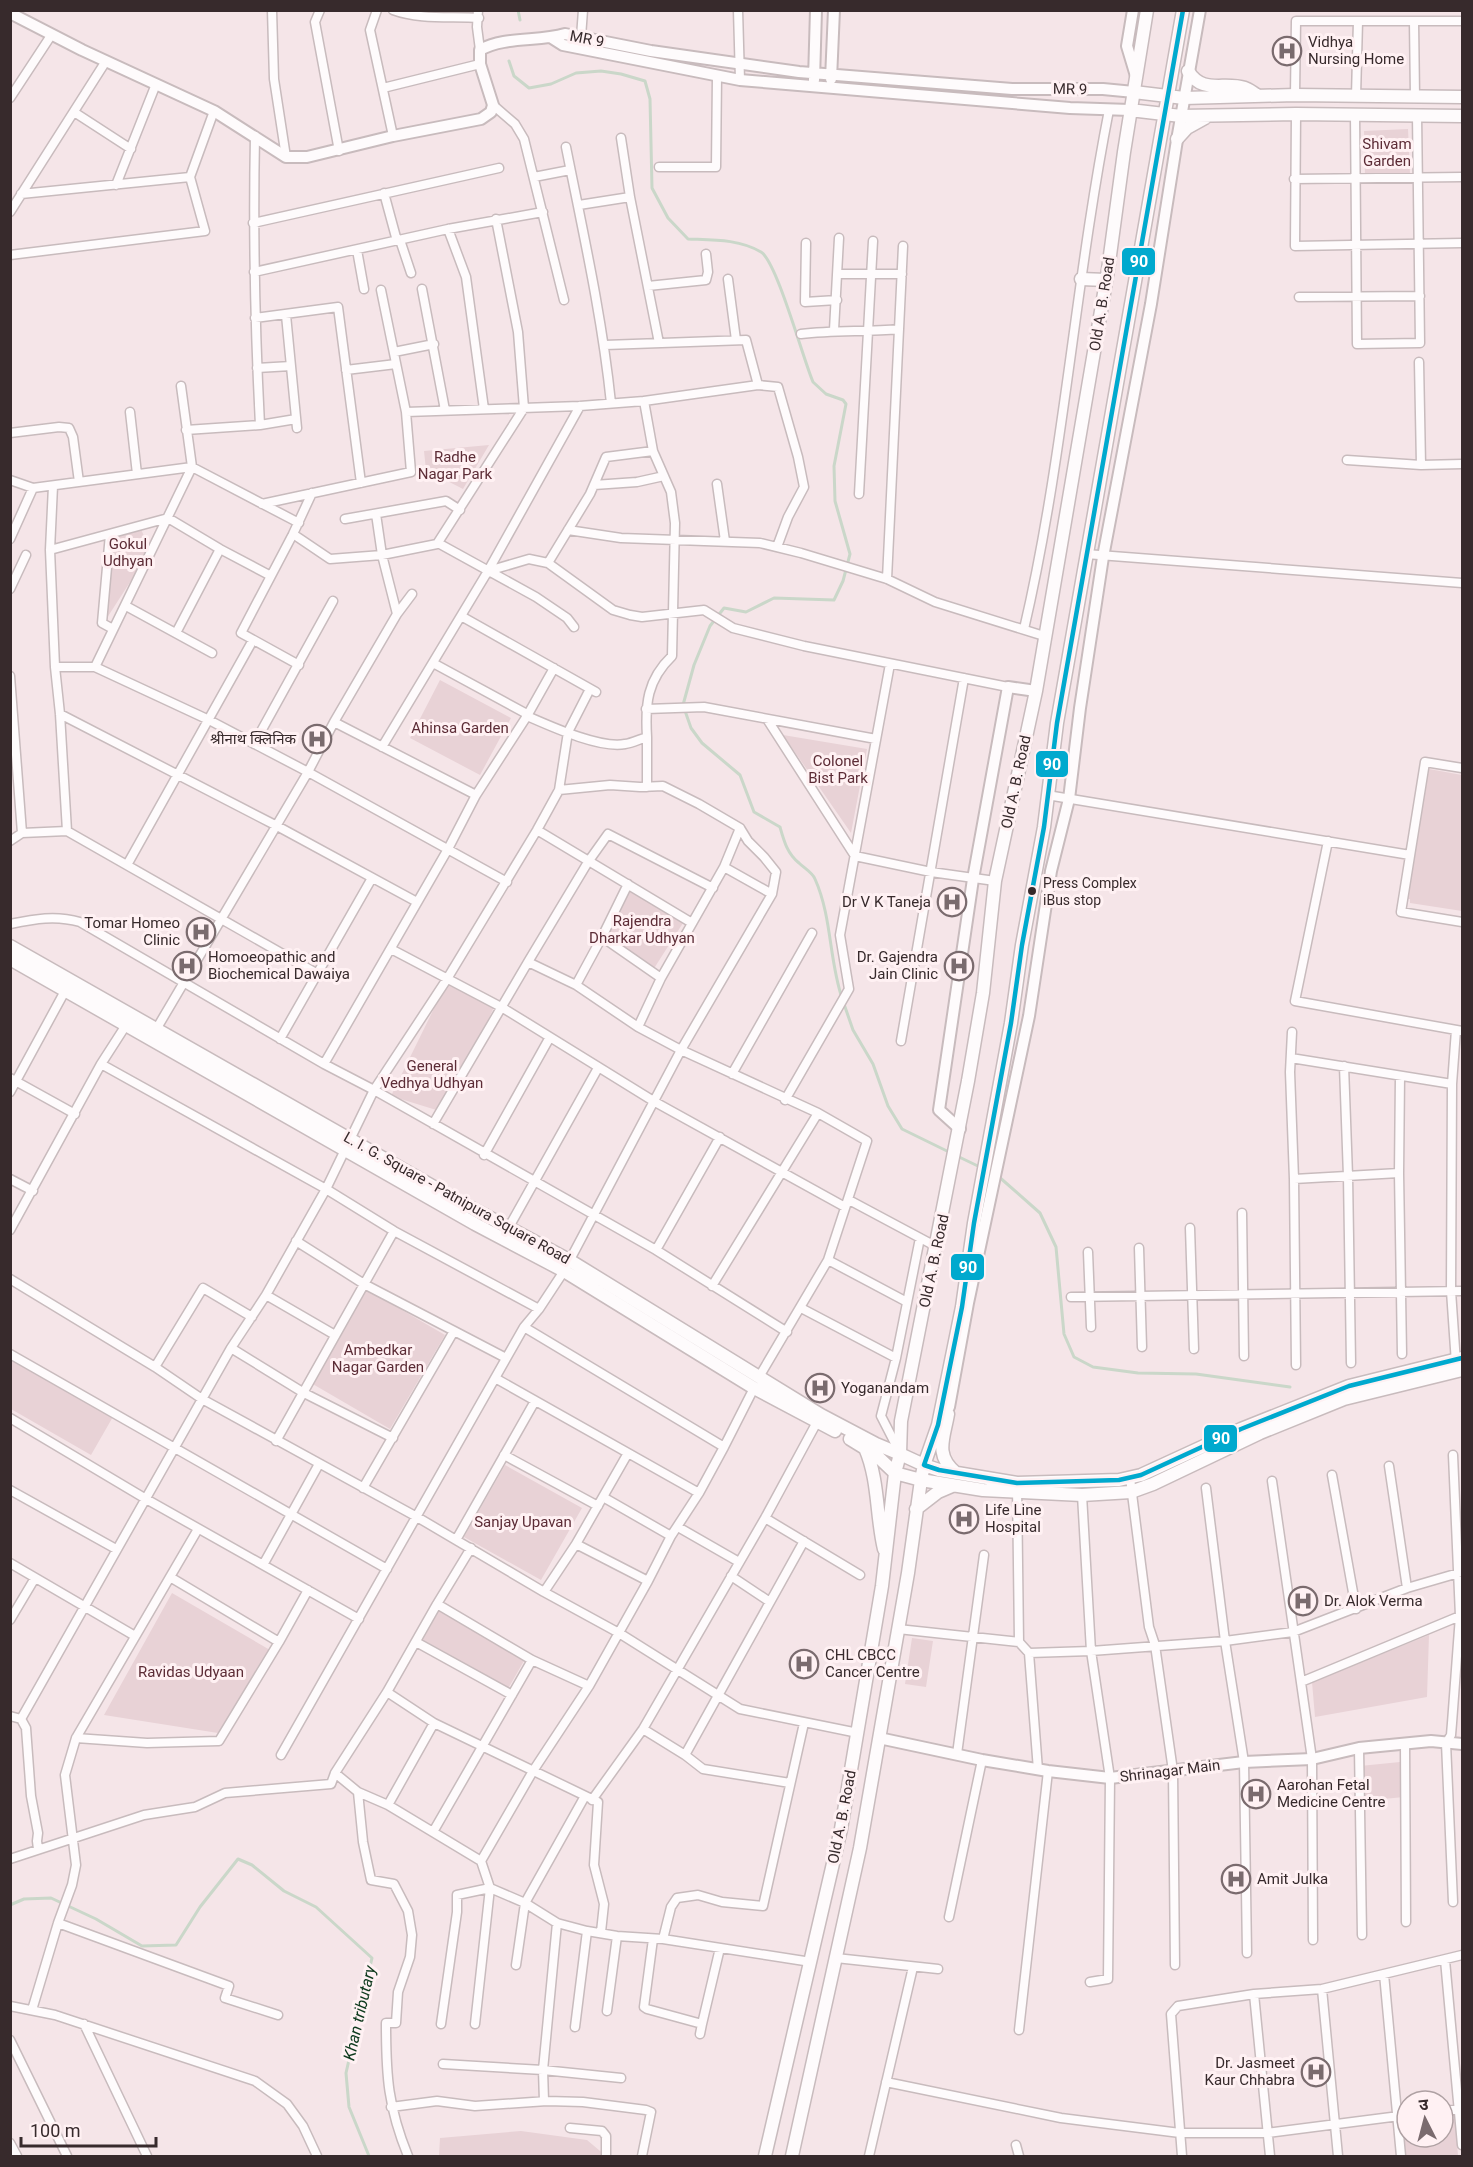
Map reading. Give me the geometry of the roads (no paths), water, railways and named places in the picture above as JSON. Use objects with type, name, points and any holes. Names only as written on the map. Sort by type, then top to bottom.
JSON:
[{"type":"main road","points":[[1147,10],[1134,92],[1184,98],[1295,95],[1462,97]]},
{"type":"main road","points":[[1168,96],[1183,10]]},
{"type":"main road","points":[[1188,71],[1194,80],[1201,84],[1244,88],[1260,96]]},
{"type":"main road","name":"Old A. B. Road","points":[[765,2157],[842,1829],[886,1556],[895,1473],[900,1454],[901,1421],[960,1129],[983,993],[995,881],[1036,691],[1106,280],[1134,92]]},
{"type":"main road","name":"Old A. B. Road","points":[[792,2157],[860,1848],[924,1465],[946,1406],[962,1307],[997,1140],[1022,945],[1044,827],[1057,723],[1168,96]]},
{"type":"main road","points":[[1130,110],[1165,116],[1296,114],[1462,116]]},
{"type":"main road","points":[[1177,139],[1194,123],[1209,116]]},
{"type":"main road","points":[[1081,279],[1106,280]]},
{"type":"main road","name":"L. I. G. Square - Patnipura Square Road","points":[[10,946],[129,1020],[348,1145],[475,1224],[566,1265]]},
{"type":"main road","name":"L. I. G. Square - Patnipura Square Road","points":[[10,959],[65,991],[129,1020]]},
{"type":"main road","name":"L. I. G. Square - Patnipura Square Road","points":[[348,1145],[509,1227],[817,1422],[876,1455],[895,1473]]},
{"type":"main road","points":[[895,1473],[921,1480],[956,1479],[983,1490],[1130,1478],[1241,1429],[1350,1391],[1459,1365]]},
{"type":"main road","name":"L. I. G. Square - Patnipura Square Road","points":[[757,1382],[775,1385],[821,1415],[876,1444],[956,1479]]},
{"type":"main road","points":[[1017,1487],[1082,1494],[1131,1492],[1153,1484],[1350,1391]]},
{"type":"main road","points":[[946,1406],[942,1454],[956,1479]]},
{"type":"main road","points":[[865,1448],[873,1472],[880,1531],[886,1556]]},
{"type":"main road","points":[[916,1509],[956,1479]]},
{"type":"street","points":[[272,10],[274,79],[286,157]]},
{"type":"street","points":[[320,10],[315,22],[339,151]]},
{"type":"street","points":[[377,10],[370,30],[393,136]]},
{"type":"street","points":[[393,10],[421,17],[479,14],[477,27],[480,64],[493,105],[519,130],[524,139],[564,300]]},
{"type":"street","points":[[581,37],[583,10]]},
{"type":"street","points":[[738,10],[740,80]]},
{"type":"street","points":[[814,86],[816,10]]},
{"type":"street","points":[[831,87],[834,10]]},
{"type":"street","points":[[1133,10],[1127,46],[1136,76]]},
{"type":"street","points":[[997,1140],[1029,1016],[1052,871],[1069,799],[1103,557],[1151,304],[1188,71],[1200,10]]},
{"type":"street","points":[[10,13],[214,111],[255,135],[286,157],[307,157],[339,151],[393,136],[481,118],[491,112],[493,105]]},
{"type":"street","points":[[1295,95],[1296,21],[1462,21]]},
{"type":"street","points":[[1356,96],[1358,21]]},
{"type":"street","points":[[1414,21],[1415,97]]},
{"type":"street","points":[[10,98],[52,34]]},
{"type":"street","name":"MR 9","points":[[552,38],[565,34],[740,65],[814,73],[1012,89],[1134,92]]},
{"type":"street","points":[[480,50],[518,40],[552,38]]},
{"type":"street","name":"MR 9","points":[[552,38],[563,45],[740,80],[1130,110]]},
{"type":"street","points":[[10,212],[106,61]]},
{"type":"street","points":[[383,88],[480,64]]},
{"type":"street","points":[[659,167],[716,167],[717,76]]},
{"type":"street","points":[[116,185],[156,84]]},
{"type":"street","points":[[1024,629],[1036,579],[1052,485],[1090,210],[1109,110]]},
{"type":"street","points":[[10,255],[205,231],[190,177],[214,111]]},
{"type":"street","points":[[74,112],[131,149]]},
{"type":"street","points":[[1296,114],[1295,246],[1462,243]]},
{"type":"street","points":[[1355,114],[1357,344],[1420,343],[1417,115]]},
{"type":"street","points":[[255,135],[253,223],[260,425]]},
{"type":"street","points":[[621,138],[630,197],[659,343]]},
{"type":"street","points":[[566,147],[605,345],[611,403]]},
{"type":"street","points":[[253,223],[499,168]]},
{"type":"street","points":[[534,177],[570,170]]},
{"type":"street","points":[[21,195],[190,177]]},
{"type":"street","points":[[1294,179],[1462,177]]},
{"type":"street","points":[[384,193],[411,273]]},
{"type":"street","points":[[579,205],[630,197]]},
{"type":"street","points":[[254,272],[496,219],[543,212]]},
{"type":"street","points":[[438,543],[524,408],[518,332],[496,219]]},
{"type":"street","points":[[448,229],[466,277],[484,409]]},
{"type":"street","points":[[834,330],[839,238]]},
{"type":"street","points":[[859,494],[873,242]]},
{"type":"street","points":[[806,243],[805,302],[837,300]]},
{"type":"street","points":[[887,579],[903,246]]},
{"type":"street","points":[[357,250],[364,289]]},
{"type":"street","points":[[648,286],[706,280],[708,272],[706,254]]},
{"type":"street","points":[[837,274],[902,274]]},
{"type":"street","points":[[728,279],[736,340]]},
{"type":"street","points":[[422,289],[446,410]]},
{"type":"street","points":[[262,504],[411,472],[406,412],[381,290]]},
{"type":"street","points":[[1299,297],[1420,296]]},
{"type":"street","points":[[255,318],[338,307],[361,483]]},
{"type":"street","points":[[186,430],[297,423],[286,315]]},
{"type":"street","points":[[801,334],[834,330],[868,332],[899,329]]},
{"type":"street","points":[[605,345],[746,340],[758,385]]},
{"type":"street","points":[[394,352],[434,344]]},
{"type":"street","points":[[1419,362],[1421,465]]},
{"type":"street","points":[[346,370],[396,364]]},
{"type":"street","points":[[257,369],[291,366]]},
{"type":"street","points":[[406,412],[580,406],[758,385],[778,387],[804,487],[788,517],[777,547]]},
{"type":"street","points":[[96,667],[192,467],[181,386]]},
{"type":"street","points":[[644,400],[653,451],[671,492],[675,541],[672,656],[658,669],[646,709],[647,787]]},
{"type":"street","points":[[382,747],[488,572],[580,406]]},
{"type":"street","points":[[130,412],[137,474]]},
{"type":"street","points":[[10,433],[64,426],[69,428],[73,437],[79,482]]},
{"type":"street","points":[[548,563],[594,485],[606,457],[653,451]]},
{"type":"street","points":[[1347,460],[1421,465],[1462,464]]},
{"type":"street","points":[[10,480],[33,488],[192,467],[299,523]]},
{"type":"street","points":[[594,485],[637,482],[664,476]]},
{"type":"street","points":[[717,484],[725,541]]},
{"type":"street","points":[[53,486],[50,550],[55,667],[68,831]]},
{"type":"street","points":[[12,533],[33,488]]},
{"type":"street","points":[[299,665],[240,633],[299,523],[312,493]]},
{"type":"street","points":[[345,519],[446,501],[460,510]]},
{"type":"street","points":[[376,514],[382,555],[397,614]]},
{"type":"street","points":[[50,550],[168,518],[271,576]]},
{"type":"street","points":[[568,530],[621,538],[760,543],[860,570],[887,579],[935,602],[1044,636]]},
{"type":"street","points":[[110,534],[102,623],[113,629]]},
{"type":"street","points":[[293,534],[330,559],[382,555],[438,543],[536,597],[567,618],[574,627]]},
{"type":"street","points":[[176,633],[220,549]]},
{"type":"street","points":[[10,589],[26,555]]},
{"type":"street","points":[[1086,555],[1462,583]]},
{"type":"street","points":[[488,572],[529,559],[548,563],[614,610],[642,617],[704,610],[733,628],[804,646],[1036,691]]},
{"type":"street","points":[[154,1034],[185,985],[397,614],[412,594]]},
{"type":"street","points":[[254,744],[333,601]]},
{"type":"street","points":[[126,606],[212,653]]},
{"type":"street","points":[[21,1719],[231,1348],[267,1295],[326,1189],[374,1090],[507,882],[559,790],[568,732],[593,690],[461,616]]},
{"type":"street","points":[[127,865],[253,640]]},
{"type":"street","points":[[433,663],[527,715],[568,732],[612,745],[624,745],[647,737]]},
{"type":"street","points":[[785,1100],[849,989],[840,935],[890,664]]},
{"type":"street","points":[[55,667],[96,667],[209,720],[507,882]]},
{"type":"street","points":[[324,1065],[448,849],[476,795],[554,668]]},
{"type":"street","points":[[10,676],[22,833]]},
{"type":"street","points":[[901,1041],[964,678]]},
{"type":"street","points":[[960,1129],[939,1110],[973,879],[1008,687]]},
{"type":"street","points":[[646,709],[705,707],[876,739]]},
{"type":"street","points":[[60,714],[417,902]]},
{"type":"street","points":[[766,719],[855,856],[931,872],[995,881]]},
{"type":"street","points":[[334,722],[476,795]]},
{"type":"street","points":[[1462,768],[1425,762],[1401,912],[1462,922]]},
{"type":"street","points":[[281,1755],[506,1358],[566,1265],[681,1050],[772,894],[776,872],[764,856],[748,841],[740,828],[663,786],[610,785],[559,790]]},
{"type":"street","points":[[1047,795],[1410,855]]},
{"type":"street","points":[[638,1027],[661,978],[724,867],[740,828]]},
{"type":"street","points":[[537,830],[692,923]]},
{"type":"street","points":[[10,841],[22,833],[68,831],[316,973]]},
{"type":"street","points":[[434,1124],[588,862],[608,834],[713,888]]},
{"type":"street","points":[[1328,841],[1295,1001],[1459,1031],[1452,1084],[1451,1291],[1459,1365]]},
{"type":"street","points":[[724,867],[772,894]]},
{"type":"street","points":[[280,1039],[372,878]]},
{"type":"street","points":[[576,985],[628,884]]},
{"type":"street","points":[[10,924],[57,917],[80,922],[324,1065],[374,1090],[484,1155],[656,1251],[787,1332]]},
{"type":"street","points":[[732,1074],[812,933]]},
{"type":"street","points":[[602,938],[661,978]]},
{"type":"street","points":[[391,949],[502,1008],[598,1068],[783,1172],[937,1247]]},
{"type":"street","points":[[481,1861],[534,1771],[589,1686],[671,1536],[699,1493],[757,1382],[828,1260],[867,1141],[818,1113],[785,1100],[681,1050],[638,1027],[576,985],[528,962]]},
{"type":"street","points":[[10,1092],[14,1080],[65,991]]},
{"type":"street","points":[[10,1230],[101,1064],[129,1020]]},
{"type":"street","points":[[1292,1032],[1296,1365]]},
{"type":"street","points":[[484,1155],[550,1037]]},
{"type":"street","points":[[1291,1058],[1452,1084]]},
{"type":"street","points":[[101,1064],[326,1189],[394,1231],[539,1309]]},
{"type":"street","points":[[1344,1066],[1351,1363]]},
{"type":"street","points":[[509,1227],[598,1068]]},
{"type":"street","points":[[1400,1076],[1402,1354]]},
{"type":"street","points":[[14,1080],[75,1114]]},
{"type":"street","points":[[712,1286],[818,1113]]},
{"type":"street","points":[[656,1251],[720,1137]]},
{"type":"street","points":[[1294,1179],[1399,1173]]},
{"type":"street","points":[[10,1179],[33,1191]]},
{"type":"street","points":[[1242,1213],[1244,1356]]},
{"type":"street","points":[[1190,1228],[1194,1349]]},
{"type":"street","points":[[276,1441],[394,1231]]},
{"type":"street","points":[[900,1454],[881,1416],[896,1358],[920,1238]]},
{"type":"street","points":[[296,1241],[364,1284],[506,1358]]},
{"type":"street","points":[[1139,1248],[1142,1347]]},
{"type":"street","points":[[1088,1252],[1091,1327]]},
{"type":"street","points":[[828,1260],[907,1302]]},
{"type":"street","points":[[10,1279],[155,1367],[202,1399],[417,1517],[619,1633],[740,1709],[858,1733]]},
{"type":"street","points":[[155,1367],[203,1288],[252,1317]]},
{"type":"street","points":[[1071,1297],[1462,1291]]},
{"type":"street","points":[[267,1295],[335,1335]]},
{"type":"street","points":[[801,1308],[896,1358]]},
{"type":"street","points":[[524,1328],[724,1447]]},
{"type":"street","points":[[363,1488],[454,1331]]},
{"type":"street","points":[[231,1348],[304,1393],[393,1438]]},
{"type":"street","points":[[10,1354],[387,1569]]},
{"type":"street","points":[[495,1378],[699,1493]]},
{"type":"street","points":[[456,1540],[535,1401]]},
{"type":"street","points":[[10,1418],[146,1499],[359,1619]]},
{"type":"street","points":[[516,1965],[525,1903],[588,1798],[643,1730],[765,1518],[817,1422]]},
{"type":"street","points":[[544,1592],[576,1544],[628,1453]]},
{"type":"street","points":[[504,1455],[598,1506]]},
{"type":"street","points":[[1453,1455],[1461,1612],[1452,1723],[1450,1736],[1446,1743],[1453,1902]]},
{"type":"street","points":[[263,1565],[319,1464]]},
{"type":"street","points":[[1389,1466],[1407,1588]]},
{"type":"street","points":[[1332,1475],[1356,1609]]},
{"type":"street","points":[[1130,1478],[1149,1627],[1155,1645],[1173,1771],[1175,1965]]},
{"type":"street","points":[[1272,1481],[1312,1759],[1313,1940]]},
{"type":"street","points":[[1017,1487],[1019,1642],[1029,1653],[1043,1770],[1019,2030]]},
{"type":"street","points":[[1206,1488],[1225,1641],[1244,1762],[1247,1953]]},
{"type":"street","points":[[10,1490],[116,1549]]},
{"type":"street","points":[[1082,1494],[1091,1651],[1110,1778],[1108,1979],[1090,1982]]},
{"type":"street","points":[[603,1497],[671,1536]]},
{"type":"street","points":[[765,1518],[860,1575]]},
{"type":"street","points":[[678,1527],[739,1562]]},
{"type":"street","points":[[32,2010],[76,1865],[65,1775],[76,1738],[198,1528]]},
{"type":"street","points":[[685,1755],[804,1541]]},
{"type":"street","points":[[576,1544],[648,1581]]},
{"type":"street","points":[[10,1859],[144,1815],[195,1807],[225,1793],[331,1784],[335,1773],[387,1692],[471,1548]]},
{"type":"street","points":[[957,1754],[984,1555]]},
{"type":"street","points":[[10,1563],[135,1636]]},
{"type":"street","points":[[1029,1653],[1225,1641],[1293,1632],[1407,1588],[1460,1572]]},
{"type":"street","points":[[731,1576],[771,1602]]},
{"type":"street","points":[[171,1577],[279,1642]]},
{"type":"street","points":[[10,1620],[35,1578]]},
{"type":"street","points":[[76,1738],[147,1743],[219,1741],[308,1590]]},
{"type":"street","points":[[437,1604],[532,1660],[589,1686]]},
{"type":"street","points":[[1301,1682],[1461,1612]]},
{"type":"street","points":[[898,1629],[1019,1642]]},
{"type":"street","points":[[416,1641],[512,1695]]},
{"type":"street","points":[[433,1832],[532,1660]]},
{"type":"street","points":[[387,1692],[434,1723],[598,1802],[594,1865],[604,1904],[601,1932]]},
{"type":"street","points":[[10,1716],[21,1719],[26,1728],[38,1849]]},
{"type":"street","points":[[388,1805],[434,1723]]},
{"type":"street","points":[[663,1939],[671,1907],[677,1898],[698,1895],[722,1902],[763,1906],[804,1723]]},
{"type":"street","points":[[643,1730],[685,1755],[703,1769],[790,1783]]},
{"type":"street","name":"Shrinagar Main","points":[[879,1738],[982,1760],[1110,1778],[1244,1762],[1312,1759],[1359,1748],[1405,1743],[1462,1744]]},
{"type":"street","points":[[1405,1743],[1406,1922]]},
{"type":"street","points":[[1359,1748],[1362,1935]]},
{"type":"street","points":[[949,1917],[982,1760]]},
{"type":"street","points":[[335,1773],[358,1792],[388,1805],[481,1861],[490,1888],[476,2024]]},
{"type":"street","points":[[358,1792],[363,1842],[371,1880],[394,1884],[408,1911],[412,1935],[410,1957],[398,1992],[396,2023],[386,2023],[386,2078],[391,2107],[408,2157]]},
{"type":"street","points":[[441,2024],[457,1912],[457,1895],[490,1888],[525,1903],[557,1923],[587,1931],[617,1936],[663,1939],[811,1962]]},
{"type":"street","points":[[59,1920],[229,1986],[225,1998],[278,2015]]},
{"type":"street","points":[[544,2101],[543,2070],[557,1923]]},
{"type":"street","points":[[575,2027],[587,1931]]},
{"type":"street","points":[[607,2011],[617,1936]]},
{"type":"street","points":[[653,1939],[645,2007],[702,2024]]},
{"type":"street","points":[[700,2034],[720,1948]]},
{"type":"street","points":[[1182,2157],[1171,2014],[1178,2006],[1254,1994],[1323,1989],[1462,1956]]},
{"type":"street","points":[[836,1958],[939,1969]]},
{"type":"street","points":[[1445,1960],[1461,2109],[1462,2145]]},
{"type":"street","points":[[869,2157],[913,1967]]},
{"type":"street","points":[[1384,1974],[1399,2089]]},
{"type":"street","points":[[1323,1989],[1338,2157]]},
{"type":"street","points":[[1254,1994],[1270,2157]]},
{"type":"street","points":[[10,2006],[55,2014],[255,2081],[287,2104],[303,2126],[317,2157]]},
{"type":"street","points":[[84,2024],[147,2157]]},
{"type":"street","points":[[10,2040],[67,2157]]},
{"type":"street","points":[[443,2064],[543,2070],[621,2078]]},
{"type":"street","points":[[886,2082],[1061,2118],[1180,2133],[1267,2133],[1395,2116]]},
{"type":"street","points":[[391,2107],[437,2100],[475,2106],[544,2101],[583,2102],[651,2112],[642,2157]]},
{"type":"street","points":[[570,2128],[602,2131],[606,2136],[606,2157]]},
{"type":"street","points":[[10,2143],[17,2157]]},
{"type":"street","points":[[1016,2145],[1019,2157]]},
{"type":"waterway","points":[[518,10],[520,20]]},
{"type":"waterway","points":[[509,61],[514,76],[529,88],[551,84],[576,73],[601,71],[645,81],[650,99],[652,188],[668,218],[688,239],[735,242],[761,252],[782,291],[813,382],[826,394],[843,400],[846,404],[834,466],[835,501],[850,554],[843,581],[834,600],[774,598],[746,612],[724,608],[710,626],[694,665],[683,705],[691,728],[702,743],[740,775],[754,812],[780,827],[789,851],[814,877],[825,908],[842,998]]},
{"type":"waterway","points":[[844,1004],[853,1030],[873,1064],[888,1106],[902,1129],[949,1152]]},
{"type":"waterway","points":[[955,1155],[982,1168]]},
{"type":"waterway","points":[[998,1176],[1040,1213],[1056,1247],[1064,1334],[1074,1357],[1093,1367],[1138,1373],[1196,1374],[1290,1387]]},
{"type":"waterway","name":"Khan tributary","points":[[10,1905],[24,1899],[51,1898],[96,1919],[142,1946],[176,1945],[200,1907],[238,1859],[252,1865],[284,1891],[316,1907],[372,1958],[346,2073],[349,2107],[369,2156]]},
{"type":"place","name":"Vidhya Nursing Home","points":[[1287,51]]},
{"type":"place","name":"श्रीनाथ क्लिनिक","points":[[317,739]]},
{"type":"place","name":"Press Complex iBus stop","points":[[1032,891]]},
{"type":"place","name":"Dr V K Taneja","points":[[952,902]]},
{"type":"place","name":"Tomar Homeo Clinic","points":[[201,932]]},
{"type":"place","name":"Homoeopathic and Biochemical Dawaiya","points":[[187,966]]},
{"type":"place","name":"Dr. Gajendra Jain Clinic","points":[[959,966]]},
{"type":"place","name":"Yoganandam","points":[[820,1388]]},
{"type":"place","name":"Life Line Hospital","points":[[964,1519]]},
{"type":"place","name":"Dr. Alok Verma","points":[[1303,1601]]},
{"type":"place","name":"CHL CBCC Cancer Centre","points":[[804,1664]]},
{"type":"place","name":"Aarohan Fetal Medicine Centre","points":[[1256,1794]]},
{"type":"place","name":"Amit Julka","points":[[1236,1879]]},
{"type":"place","name":"Dr. Jasmeet Kaur Chhabra","points":[[1316,2072]]},
{"type":"park label","name":"Shivam Garden","points":[[1387,152]]},
{"type":"park label","name":"Radhe Nagar Park","points":[[455,466]]},
{"type":"park label","name":"Gokul Udhyan","points":[[128,552]]},
{"type":"park label","name":"Ahinsa Garden","points":[[460,728]]},
{"type":"park label","name":"Colonel Bist Park","points":[[838,770]]},
{"type":"park label","name":"Rajendra Dharkar Udhyan","points":[[642,930]]},
{"type":"park label","name":"General Vedhya Udhyan","points":[[432,1074]]},
{"type":"park label","name":"Ambedkar Nagar Garden","points":[[378,1358]]},
{"type":"park label","name":"Sanjay Upavan","points":[[523,1522]]},
{"type":"park label","name":"Ravidas Udyaan","points":[[191,1672]]}]
